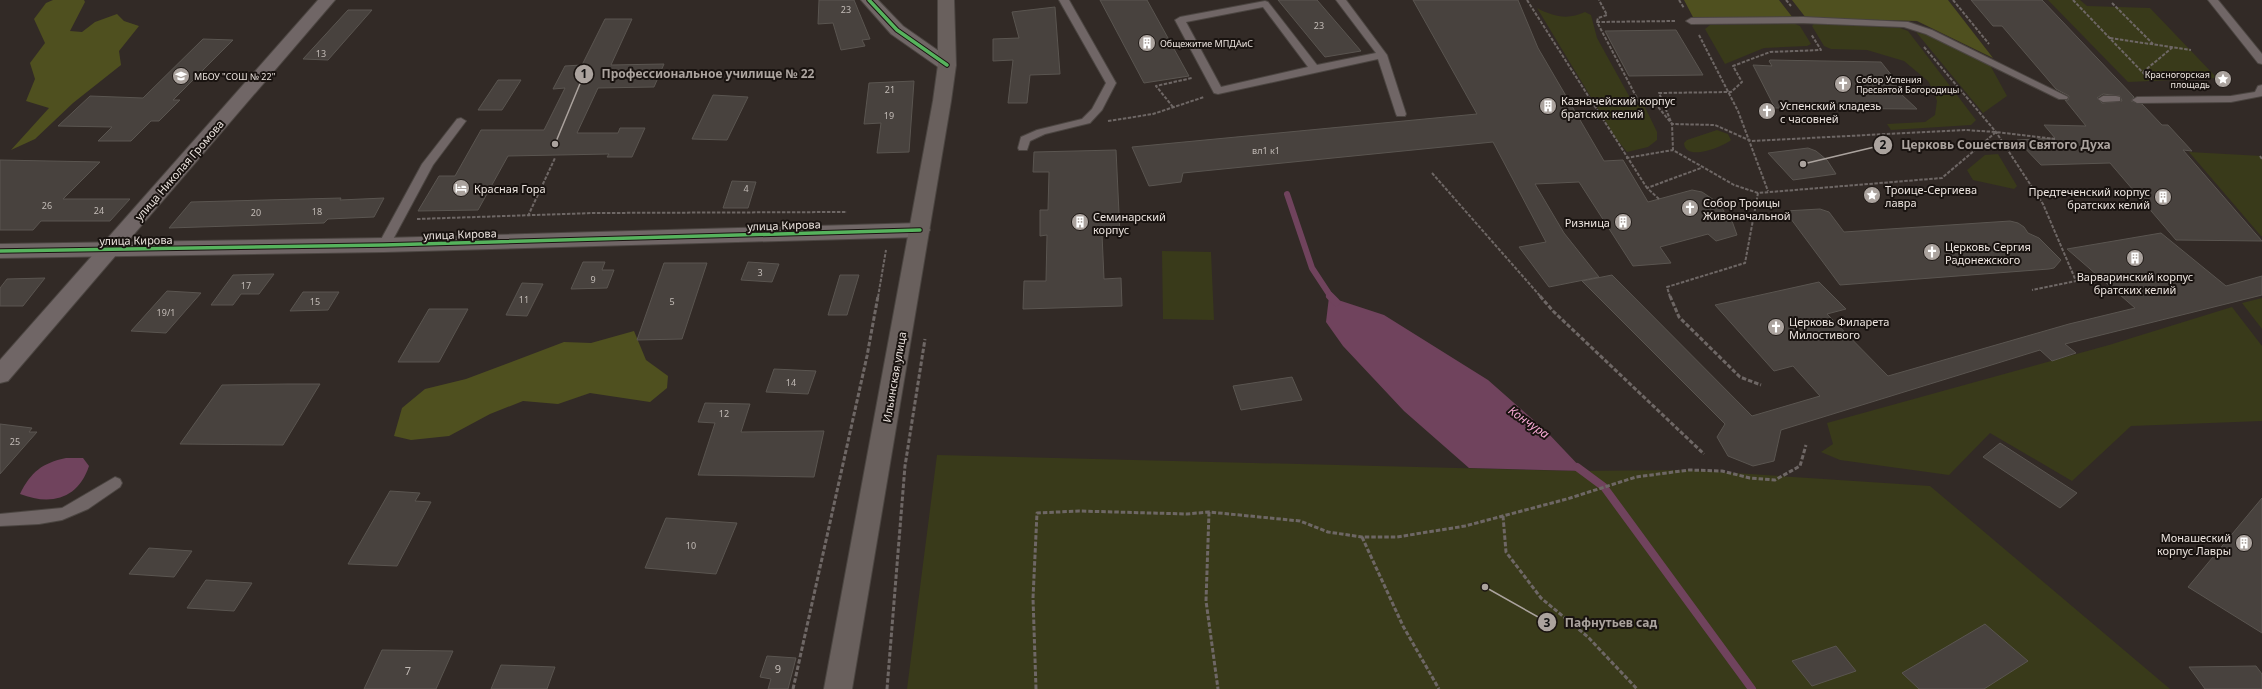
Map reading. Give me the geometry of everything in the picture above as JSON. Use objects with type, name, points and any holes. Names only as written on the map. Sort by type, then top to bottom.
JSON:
[{"type":"main road","name":"Ильинская улица","points":[[838,689],[920,230],[947,65],[946,0]]},
{"type":"street","name":"улица Николая Громова","points":[[0,375],[327,0]]},
{"type":"street","points":[[869,0],[897,30],[947,65]]},
{"type":"street","name":"улица Кирова","points":[[0,251],[384,245],[920,230]]},
{"type":"lane","points":[[1023,148],[1025,139],[1041,132],[1086,121],[1097,110],[1111,83],[1064,0]]},
{"type":"lane","points":[[1341,0],[1382,55],[1401,114]]},
{"type":"lane","points":[[2213,0],[2262,61]]},
{"type":"lane","points":[[1314,69],[1264,4],[1180,20],[1218,91],[1382,55]]},
{"type":"lane","points":[[1692,21],[1803,20],[1905,24],[1929,32],[2063,97]]},
{"type":"lane","points":[[2137,100],[2231,99],[2259,94],[2262,88]]},
{"type":"lane","points":[[2103,99],[2116,99]]},
{"type":"lane","points":[[384,245],[428,164],[461,121]]},
{"type":"lane","points":[[0,520],[25,519],[62,514],[85,503],[115,483]]},
{"type":"path","points":[[1527,0],[1626,158],[1647,188],[1659,199]]},
{"type":"path","points":[[1597,22],[1598,18],[1607,15],[1599,0]]},
{"type":"path","points":[[1673,150],[1672,124],[1659,93],[1730,92],[1742,82],[1733,66],[1770,52],[1821,50],[1803,20],[1786,0]]},
{"type":"path","points":[[1953,0],[2013,73]]},
{"type":"path","points":[[2073,0],[2151,81]]},
{"type":"path","points":[[2112,3],[2153,45]]},
{"type":"path","points":[[1597,22],[1692,21],[1730,92],[1751,141],[1768,191]]},
{"type":"path","points":[[1597,22],[1639,102],[1654,102],[1672,124],[1715,125],[1751,141],[1965,130],[2055,139]]},
{"type":"path","points":[[1905,24],[1996,132],[2043,204],[2076,281],[2032,290]]},
{"type":"path","points":[[2110,38],[2191,50]]},
{"type":"path","points":[[2142,72],[2173,47]]},
{"type":"path","points":[[1173,108],[1156,86],[1209,74]]},
{"type":"path","points":[[1086,121],[1119,121],[1173,108],[1218,91]]},
{"type":"path","points":[[1626,158],[1673,150],[1701,168],[1734,185],[1758,193],[1942,178],[1996,132]]},
{"type":"path","points":[[528,216],[555,158]]},
{"type":"path","points":[[1647,188],[1701,168]]},
{"type":"path","points":[[1432,173],[1553,311],[1704,454]]},
{"type":"path","points":[[1758,193],[1746,264],[1667,287],[1672,304],[1679,317],[1740,377],[1761,385]]},
{"type":"path","points":[[398,220],[528,216],[853,212]]},
{"type":"path","points":[[793,689],[867,356],[886,250]]},
{"type":"path","points":[[887,689],[905,466],[925,334]]},
{"type":"path","points":[[1036,689],[1033,598],[1037,513],[1079,511],[1188,514],[1209,512],[1300,521],[1328,532],[1362,537],[1397,537],[1465,526],[1567,499],[1636,477],[1689,470],[1722,471],[1750,478],[1775,480],[1800,466],[1806,445]]},
{"type":"path","points":[[1209,512],[1206,601],[1218,689]]},
{"type":"path","points":[[1503,516],[1506,552],[1541,598],[1588,637],[1637,689]]},
{"type":"path","points":[[1362,537],[1403,626],[1439,689]]},
{"type":"green space","points":[[2048,0],[2080,0],[2087,6],[2150,8],[2217,78],[2128,82]]},
{"type":"green space","points":[[1537,8],[1549,14],[1567,17],[1585,12],[1591,15],[1597,38],[1634,105],[1644,105],[1657,132],[1657,140],[1648,147],[1627,152],[1615,137]]},
{"type":"green space","points":[[1795,24],[1800,26],[1811,44],[1807,46],[1764,48],[1725,64],[1705,29],[1710,25]]},
{"type":"green space","points":[[1814,24],[1900,28],[1908,31],[1976,120],[1971,125],[1891,130],[1887,124],[1925,122],[1935,115],[1937,101],[1928,81],[1904,61],[1867,50],[1831,49],[1824,46],[1812,26]]},
{"type":"green space","points":[[1916,32],[1930,36],[1990,65],[2007,96],[1983,113]]},
{"type":"green space","points":[[1717,130],[1728,134],[1731,140],[1713,149],[1705,151],[1691,152],[1686,149],[1684,143],[1687,140]]},
{"type":"green space","points":[[2189,152],[2262,156],[2262,236],[2261,236]]},
{"type":"green space","points":[[1998,154],[2017,186],[2014,189],[1973,180],[1967,170],[1985,155]]},
{"type":"green space","points":[[1162,251],[1211,252],[1214,320],[1163,319]]},
{"type":"green space","points":[[2262,298],[2262,329],[2242,303]]},
{"type":"green space","points":[[2232,307],[2262,346],[2262,421],[2131,426],[2072,481],[1990,433],[1949,475],[1840,460],[1821,452],[1833,444],[1827,423],[2109,345]]},
{"type":"green space","points":[[937,455],[1574,471],[1689,470],[1930,486],[2170,689],[907,689]]},
{"type":"shaded area","points":[[53,0],[84,0],[85,2],[70,31],[82,32],[95,22],[117,14],[124,21],[139,26],[119,51],[121,65],[73,103],[35,139],[11,150],[49,108],[26,101],[35,79],[30,63],[45,43],[34,19],[46,3]]},
{"type":"shaded area","points":[[1684,0],[1779,0],[1793,18],[1694,19]]},
{"type":"shaded area","points":[[1792,0],[1948,0],[1993,58],[1917,21],[1806,18]]},
{"type":"shaded area","points":[[634,331],[646,360],[668,376],[667,388],[650,402],[590,393],[558,404],[523,401],[490,414],[449,436],[411,440],[394,436],[402,408],[425,389],[466,379],[564,342],[591,343]]},
{"type":"water","points":[[1329,297],[1384,315],[1488,380],[1546,431],[1584,471],[1469,468],[1404,411],[1343,346],[1326,322]]},
{"type":"water","points":[[66,458],[83,458],[89,466],[78,486],[71,493],[53,499],[31,498],[20,494],[28,480],[38,470],[50,463]]},
{"type":"building","points":[[819,0],[854,0],[870,39],[862,40],[865,46],[841,50],[833,23],[818,24]]},
{"type":"building","name":"Общежитие МПДАиС","points":[[1100,0],[1147,0],[1189,76],[1144,83]]},
{"type":"building","points":[[1278,0],[1317,0],[1361,51],[1325,57]]},
{"type":"building","points":[[1413,0],[1518,0],[1538,48],[1604,161],[1623,160],[1648,202],[1692,190],[1702,192],[1717,202],[1724,211],[1723,214],[1732,221],[1737,235],[1716,241],[1708,234],[1660,247],[1671,263],[1633,266],[1579,182],[1535,184],[1564,233],[1599,277],[1549,287],[1519,247],[1546,242],[1493,142],[1183,173],[1181,182],[1149,186],[1132,147],[1477,114]]},
{"type":"building","points":[[1971,0],[2042,0],[2134,97],[2131,101],[2142,104],[2162,125],[2168,125],[2192,151],[2183,150],[2262,241],[2176,240],[2110,163],[2041,165],[2017,140],[2055,138],[2044,125],[2086,126],[2065,100],[2068,100],[2069,96],[2056,89],[2002,26],[1993,26]],"holes":[[[2103,94],[2120,96],[2122,101],[2102,103],[2097,98]]]},
{"type":"building","points":[[1055,7],[1060,74],[1030,75],[1027,103],[1008,103],[1013,60],[993,61],[993,39],[1019,38],[1012,12]]},
{"type":"building","points":[[348,10],[372,10],[328,60],[303,59]]},
{"type":"building","points":[[605,19],[632,19],[611,65],[664,64],[654,87],[598,88],[577,133],[618,133],[620,128],[645,128],[632,157],[607,157],[609,154],[508,156],[478,210],[418,211],[439,176],[455,176],[481,130],[544,130],[565,88],[553,89],[565,66],[582,65]]},
{"type":"building","points":[[1676,30],[1703,75],[1629,76],[1605,31]]},
{"type":"building","name":"МБОУ \"СОШ № 22\"","points":[[203,39],[233,40],[173,100],[180,100],[159,121],[151,121],[131,141],[98,141],[112,127],[58,126],[90,96],[143,98]]},
{"type":"building","name":"Собор Успения Пресвятой Богородицы","points":[[1769,61],[1881,62],[1900,86],[1901,94],[1917,109],[1775,108],[1753,65],[1772,66]]},
{"type":"building","points":[[498,80],[521,80],[502,110],[478,110]]},
{"type":"building","points":[[914,81],[909,152],[877,153],[881,123],[864,124],[869,83]]},
{"type":"building","points":[[713,95],[748,97],[727,140],[692,139]]},
{"type":"building","points":[[1808,148],[1816,151],[1827,160],[1836,174],[1793,180],[1768,153]]},
{"type":"building","name":"Семинарский корпус","points":[[1116,150],[1120,234],[1102,234],[1104,279],[1121,278],[1122,306],[1023,309],[1024,281],[1046,281],[1047,235],[1040,236],[1040,210],[1048,210],[1049,172],[1033,172],[1034,152]]},
{"type":"building","points":[[0,160],[100,162],[63,199],[130,199],[110,221],[41,221],[33,230],[0,230]]},
{"type":"building","points":[[732,181],[756,182],[748,208],[723,208]]},
{"type":"building","points":[[341,198],[340,200],[384,198],[374,217],[328,219],[324,223],[169,228],[191,202]]},
{"type":"building","name":"Церковь Сергия Радонежского","points":[[1820,209],[1829,212],[1844,232],[2010,221],[2018,223],[2024,227],[2028,233],[2039,238],[2061,260],[2054,268],[2049,269],[1840,285],[1785,211]]},
{"type":"building","points":[[2161,233],[2226,286],[2262,276],[2262,295],[2065,344],[2076,353],[2052,361],[2040,350],[1781,430],[1774,461],[1753,466],[1728,456],[1717,437],[1725,424],[1582,281],[1612,275],[1752,416],[1820,396],[1793,366],[1774,371],[1715,305],[1819,282],[1846,309],[1827,314],[1888,376],[2069,324],[2135,308],[2067,249]]},
{"type":"building","points":[[583,262],[605,262],[602,270],[614,270],[607,288],[571,289]]},
{"type":"building","points":[[748,262],[779,264],[772,282],[741,280]]},
{"type":"building","points":[[664,263],[707,263],[682,339],[637,340]]},
{"type":"building","points":[[274,274],[259,294],[241,294],[233,305],[211,305],[233,275]]},
{"type":"building","points":[[840,275],[859,275],[847,315],[828,315]]},
{"type":"building","points":[[45,278],[23,306],[0,306],[0,288],[7,279]]},
{"type":"building","points":[[522,283],[543,284],[527,316],[506,315]]},
{"type":"building","points":[[167,291],[201,293],[166,333],[131,331]]},
{"type":"building","points":[[303,292],[339,292],[328,310],[290,311]]},
{"type":"building","points":[[429,309],[468,309],[439,362],[398,362]]},
{"type":"building","points":[[774,369],[816,371],[808,394],[766,392]]},
{"type":"building","points":[[1292,377],[1302,400],[1241,410],[1233,386]]},
{"type":"building","points":[[320,384],[283,445],[180,444],[222,385]]},
{"type":"building","points":[[705,403],[750,404],[741,432],[824,431],[814,477],[698,475],[715,423],[698,422]]},
{"type":"building","points":[[0,424],[32,428],[29,432],[37,432],[0,474]]},
{"type":"building","points":[[2000,443],[2077,493],[2060,508],[1983,457]]},
{"type":"building","points":[[390,491],[420,493],[415,501],[431,502],[397,566],[348,564]]},
{"type":"building","name":"Монашеский корпус Лавры","points":[[2262,498],[2262,633],[2188,587]]},
{"type":"building","points":[[666,518],[737,523],[716,574],[645,568]]},
{"type":"building","points":[[149,548],[192,551],[174,577],[129,574]]},
{"type":"building","points":[[206,580],[252,583],[234,611],[187,608]]},
{"type":"building","points":[[1985,624],[2028,661],[1984,689],[1919,689],[1902,673]]},
{"type":"building","points":[[1836,646],[1856,671],[1812,686],[1792,661]]},
{"type":"building","points":[[382,650],[453,651],[436,689],[364,689]]},
{"type":"building","points":[[767,656],[796,658],[788,689],[768,689],[771,679],[760,677]]},
{"type":"building","points":[[501,665],[555,667],[547,689],[491,689]]},
{"type":"building","points":[[2256,666],[2262,674],[2262,689],[2205,689],[2189,667]]},
{"type":"waterway","name":"Кончура","points":[[1287,194],[1312,268],[1331,297]]},
{"type":"waterway","name":"Кончура","points":[[1331,297],[1336,302]]},
{"type":"waterway","name":"Кончура","points":[[1577,467],[1604,487],[1752,689]]},
{"type":"cycle path","points":[[869,0],[897,30],[947,65]]},
{"type":"cycle path","points":[[0,251],[384,245],[920,230]]},
{"type":"place","name":"Общежитие МПДАиС","points":[[1147,43]]},
{"type":"place","name":"МБОУ \"СОШ № 22\"","points":[[181,76]]},
{"type":"place","name":"Красногорская площадь","points":[[2223,79]]},
{"type":"place","name":"Собор Успения Пресвятой Богородицы","points":[[1843,84]]},
{"type":"place","name":"Казначейский корпус братских келий","points":[[1548,106]]},
{"type":"place","name":"Успенский кладезь с часовней","points":[[1767,111]]},
{"type":"place","name":"Профессиональное училище № 22","points":[[555,144]]},
{"type":"place","name":"Церковь Сошествия Святого Духа","points":[[1803,164]]},
{"type":"place","name":"Красная Гора","points":[[461,188]]},
{"type":"place","name":"Троице-Сергиева лавра","points":[[1872,195]]},
{"type":"place","name":"Предтеченский корпус братских келий","points":[[2163,197]]},
{"type":"place","name":"Собор Троицы Живоначальной","points":[[1690,208]]},
{"type":"place","name":"Семинарский корпус","points":[[1080,222]]},
{"type":"place","name":"Ризница","points":[[1623,222]]},
{"type":"place","name":"Церковь Сергия Радонежского","points":[[1932,252]]},
{"type":"place","name":"Варваринский корпус братских келий","points":[[2135,258]]},
{"type":"place","name":"Церковь Филарета Милостивого","points":[[1776,327]]},
{"type":"place","name":"Монашеский корпус Лавры","points":[[2244,543]]},
{"type":"place","name":"Пафнутьев сад","points":[[1485,587]]}]
